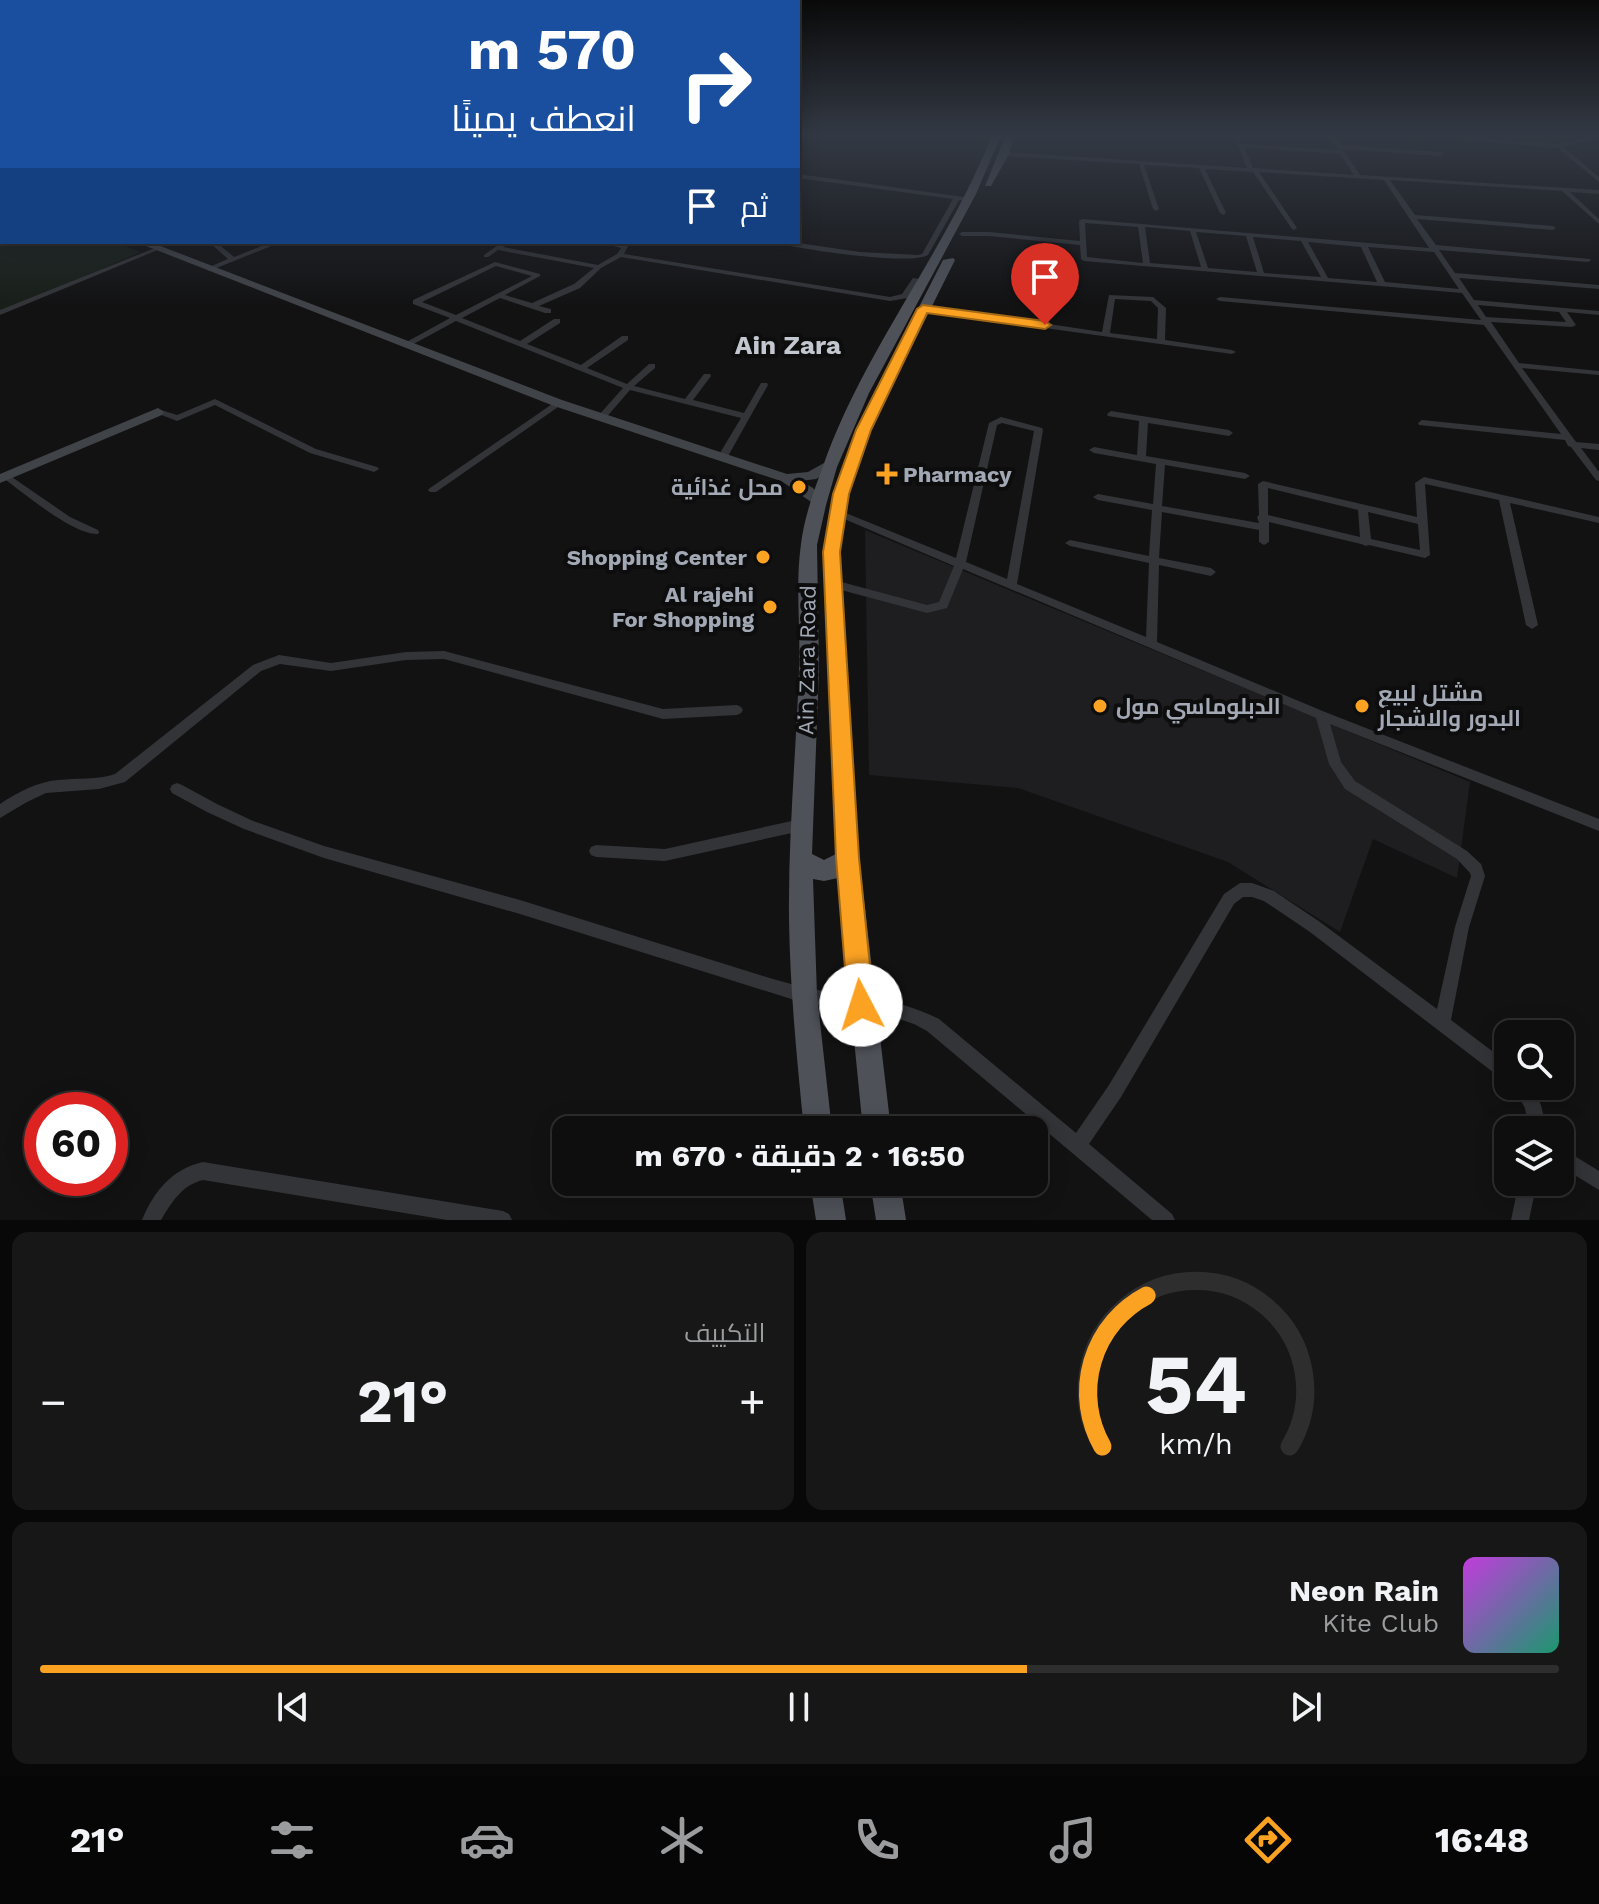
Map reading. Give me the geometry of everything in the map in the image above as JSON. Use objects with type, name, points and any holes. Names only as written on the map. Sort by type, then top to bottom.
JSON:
[{"type":"main road","name":"Ain Zara Road","points":[[817,1116],[804,995],[801,858],[809,669],[809,545],[829,466],[966,192]]},
{"type":"main road","name":"Ain Zara Road","points":[[875,1116],[861,1005],[848,858],[832,552],[841,494],[863,430],[984,192]]},
{"type":"main road","points":[[154,245],[558,403],[786,478],[802,486],[819,502]]},
{"type":"main road","points":[[3,478],[158,412]]},
{"type":"main road","points":[[786,478],[811,476],[829,466]]},
{"type":"main road","points":[[801,858],[811,868],[825,871],[838,867],[848,858]]},
{"type":"main road","points":[[827,1196],[831,1220]]},
{"type":"main road","points":[[887,1196],[891,1220]]},
{"type":"street","points":[[791,244],[860,254],[925,255],[962,199],[912,192]]},
{"type":"street","points":[[1150,192],[1156,209]]},
{"type":"street","points":[[1213,192],[1223,213]]},
{"type":"street","points":[[1269,192],[1294,228]]},
{"type":"street","points":[[1395,192],[1569,441],[1599,478]]},
{"type":"street","points":[[1566,192],[1599,222]]},
{"type":"street","points":[[1411,217],[1553,228]]},
{"type":"street","points":[[1463,291],[1084,259],[1082,221],[1588,260]]},
{"type":"street","points":[[1141,225],[1147,265]]},
{"type":"street","points":[[964,231],[1084,243]]},
{"type":"street","points":[[1193,231],[1205,270]]},
{"type":"street","points":[[1249,235],[1261,273]]},
{"type":"street","points":[[1304,240],[1325,279]]},
{"type":"street","points":[[214,244],[232,259]]},
{"type":"street","points":[[209,269],[273,244]]},
{"type":"street","points":[[486,256],[504,244]]},
{"type":"street","points":[[532,306],[577,286],[599,267],[620,255],[625,244]]},
{"type":"street","points":[[0,313],[154,245]]},
{"type":"street","points":[[1364,245],[1382,284]]},
{"type":"street","points":[[497,248],[599,267]]},
{"type":"street","points":[[620,255],[890,299],[905,296],[915,279]]},
{"type":"street","points":[[405,345],[457,317],[498,295],[538,275],[495,264],[416,302],[457,317],[522,343],[628,387],[745,416]]},
{"type":"street","points":[[1452,275],[1599,287]]},
{"type":"street","points":[[1045,325],[1051,287]]},
{"type":"street","points":[[498,295],[548,311]]},
{"type":"street","points":[[1106,333],[1112,297],[1153,299],[1162,308],[1161,341]]},
{"type":"street","points":[[1220,299],[1572,325],[1562,310]]},
{"type":"street","points":[[1472,302],[1599,313]]},
{"type":"street","points":[[923,309],[1232,352]]},
{"type":"street","points":[[522,343],[557,321]]},
{"type":"street","points":[[582,368],[625,338]]},
{"type":"street","points":[[1518,365],[1599,373]]},
{"type":"street","points":[[601,418],[628,387],[652,366]]},
{"type":"street","points":[[687,402],[707,376]]},
{"type":"street","points":[[722,458],[764,385]]},
{"type":"street","points":[[158,412],[177,418],[215,402],[313,451],[374,469]]},
{"type":"street","points":[[433,490],[558,403]]},
{"type":"street","points":[[1111,414],[1229,433]]},
{"type":"street","points":[[1141,458],[1144,419]]},
{"type":"street","points":[[834,584],[932,609],[945,602],[960,564],[993,423],[1001,420],[1039,430],[1011,586]]},
{"type":"street","points":[[1422,423],[1599,447]]},
{"type":"street","points":[[1094,450],[1245,476]]},
{"type":"street","points":[[1151,645],[1161,462]]},
{"type":"street","points":[[3,478],[66,519],[94,532]]},
{"type":"street","points":[[1098,497],[1262,522],[1425,555],[1420,483],[1424,480],[1599,520]]},
{"type":"street","points":[[1264,542],[1263,484],[1424,522]]},
{"type":"street","points":[[1504,499],[1532,625]]},
{"type":"street","points":[[1363,508],[1366,543]]},
{"type":"street","points":[[838,513],[1321,715],[1599,825]]},
{"type":"street","points":[[1070,543],[1211,572]]},
{"type":"street","points":[[0,812],[41,789],[102,784],[130,773],[257,668],[279,659],[331,667],[406,656],[444,655],[663,714],[737,710]]},
{"type":"street","points":[[1321,715],[1335,764],[1350,785],[1462,855],[1476,869],[1478,876],[1462,927],[1442,1023]]},
{"type":"street","points":[[177,789],[239,822],[343,858],[479,895],[804,995],[898,1008],[933,1025],[1079,1144],[1166,1220]]},
{"type":"street","points":[[596,851],[665,855],[801,825]]},
{"type":"street","points":[[1079,1144],[1122,1079],[1229,899],[1240,890],[1252,890],[1269,896],[1494,1062]]},
{"type":"street","points":[[1574,1165],[1599,1181]]},
{"type":"street","points":[[151,1220],[174,1185],[193,1172],[203,1171],[503,1220]]},
{"type":"street","points":[[1520,1220],[1525,1196]]},
{"type":"shaded area","points":[[0,244],[121,244],[140,252],[0,314]]},
{"type":"shaded area","points":[[865,530],[1470,782],[1457,878],[1373,839],[1340,932],[1228,862],[1018,788],[869,775]]},
{"type":"place","name":"Pharmacy","points":[[887,474]]},
{"type":"place","name":"محل غذائية","points":[[799,487]]},
{"type":"place","name":"Shopping Center","points":[[763,557]]},
{"type":"place","name":"Al rajehi For Shopping","points":[[770,607]]},
{"type":"place","name":"الدبلوماسي مول","points":[[1100,706]]},
{"type":"place","name":"مشتل لبيع البدور والاشجار","points":[[1362,706]]},
{"type":"district","name":"Ain Zara","points":[[788,345]]},
{"type":"route","points":[[861,1005],[848,858],[832,552],[841,494],[863,430],[923,309],[1045,325]]}]
